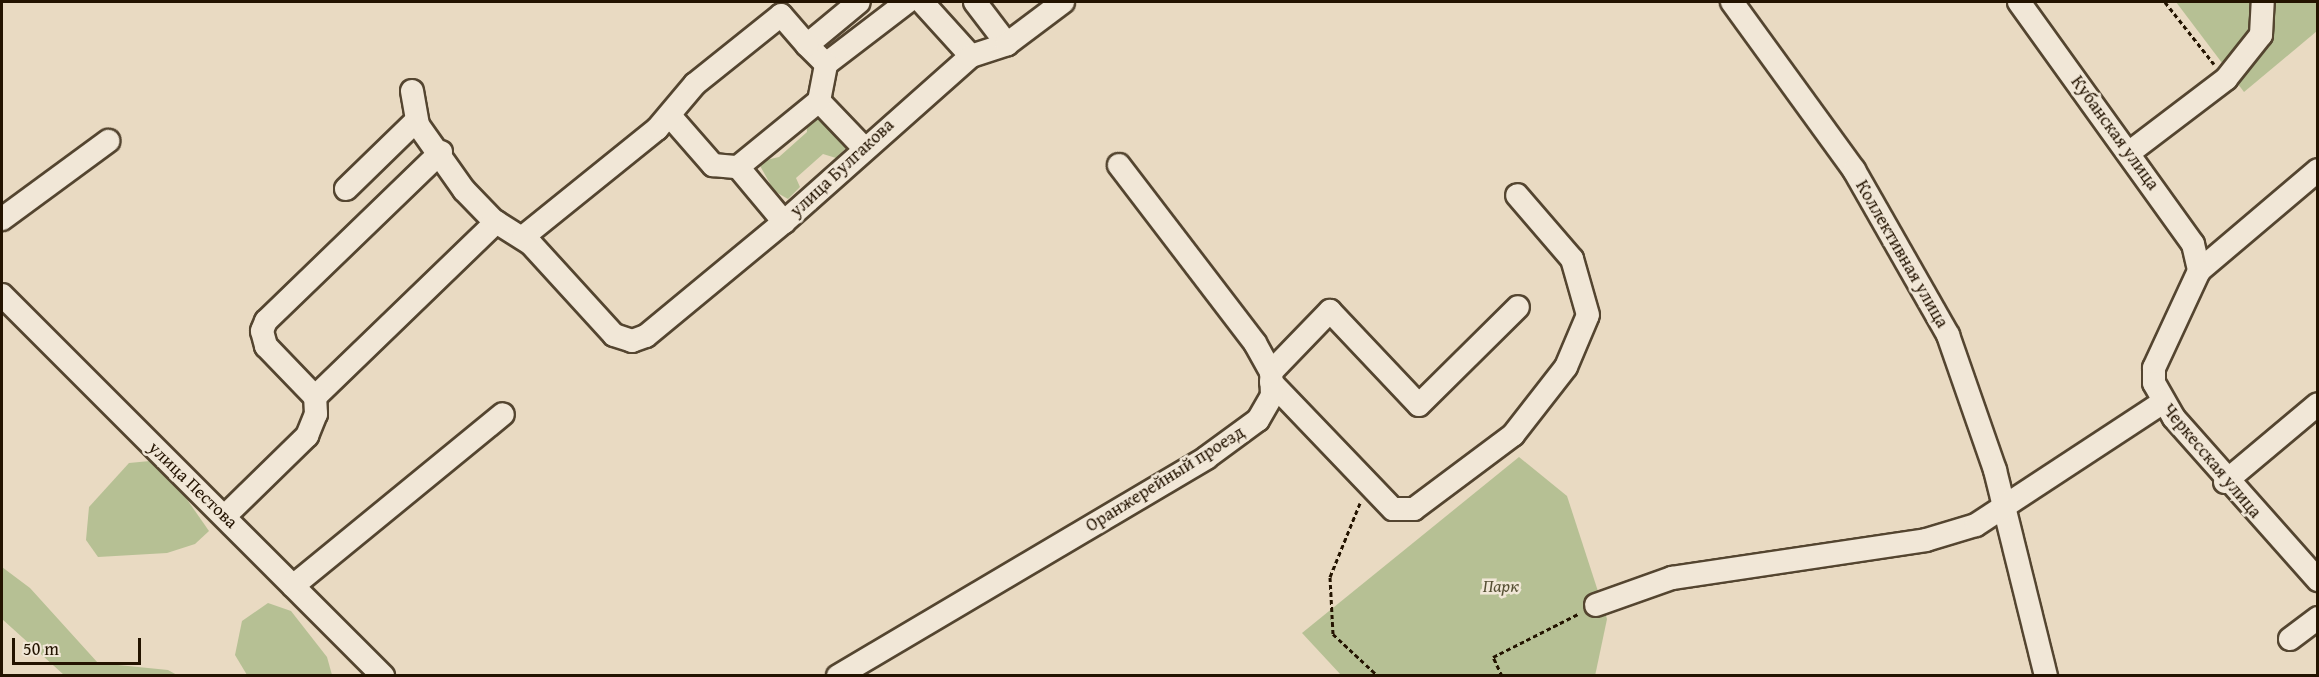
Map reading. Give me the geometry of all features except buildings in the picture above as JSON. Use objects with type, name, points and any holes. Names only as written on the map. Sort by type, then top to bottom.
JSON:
[{"type":"street","points":[[807,45],[860,2]]},
{"type":"street","points":[[671,117],[713,165],[738,167],[819,101],[826,64],[907,2]]},
{"type":"street","points":[[922,2],[971,56]]},
{"type":"street","points":[[975,2],[1007,44]]},
{"type":"street","name":"улица Булгакова","points":[[523,237],[614,334],[626,340],[646,336],[784,222],[863,147],[971,56],[1007,44],[1063,2]]},
{"type":"street","name":"Коллективная улица","points":[[1732,2],[1854,170],[1929,296],[1965,375],[1995,470],[2001,510],[2046,675]]},
{"type":"street","name":"Кубанская улица","points":[[2019,2],[2130,152],[2193,244],[2199,271]]},
{"type":"street","points":[[2130,152],[2226,78],[2261,34],[2264,2]]},
{"type":"street","points":[[412,91],[416,121],[441,152],[464,190],[496,222],[523,237],[671,117],[695,84],[781,15],[826,64]]},
{"type":"street","points":[[819,101],[863,147]]},
{"type":"street","points":[[346,189],[416,121]]},
{"type":"street","points":[[2,219],[108,141]]},
{"type":"street","points":[[315,397],[266,346],[263,326],[441,152]]},
{"type":"street","points":[[1119,165],[1271,377],[1358,474],[1393,509],[1414,510],[1513,435],[1566,368],[1588,315],[1585,291],[1572,259],[1517,195]]},
{"type":"street","points":[[738,167],[784,222]]},
{"type":"street","name":"Черкесская улица","points":[[2318,170],[2199,271],[2154,368],[2163,402],[2225,482],[2318,580]]},
{"type":"street","points":[[225,516],[307,436],[315,397],[496,222]]},
{"type":"street","name":"улица Пестова","points":[[2,295],[383,675]]},
{"type":"street","points":[[1271,377],[1330,311],[1419,405],[1518,307]]},
{"type":"street","name":"Оранжерейный проезд","points":[[838,675],[1206,458],[1258,420],[1272,396],[1271,377]]},
{"type":"street","points":[[1596,605],[1672,578],[1926,540],[1976,525],[2163,402]]},
{"type":"street","points":[[2225,482],[2318,404]]},
{"type":"street","points":[[293,586],[502,414]]},
{"type":"street","points":[[2290,639],[2318,618]]},
{"type":"path","points":[[2165,2],[2226,78]]},
{"type":"path","points":[[1358,474],[1361,512],[1330,577],[1333,634],[1378,675]]},
{"type":"path","points":[[1502,675],[1493,657],[1596,605]]},
{"type":"green space","points":[[2176,2],[2317,2],[2317,31],[2244,92]]},
{"type":"green space","points":[[818,112],[848,146],[836,158],[823,154],[796,178],[800,187],[788,199],[774,191],[758,162],[779,157],[807,132],[806,120]]},
{"type":"green space","name":"Парк","points":[[1519,457],[1567,496],[1607,619],[1595,676],[1341,675],[1302,633]]},
{"type":"green space","points":[[150,461],[172,478],[209,531],[195,544],[167,553],[98,557],[86,540],[89,507],[129,463]]},
{"type":"green space","points":[[2,567],[30,588],[98,663],[168,670],[177,675],[64,675],[2,619]]},
{"type":"green space","points":[[268,603],[291,611],[327,657],[332,675],[247,675],[235,655],[242,621]]}]
